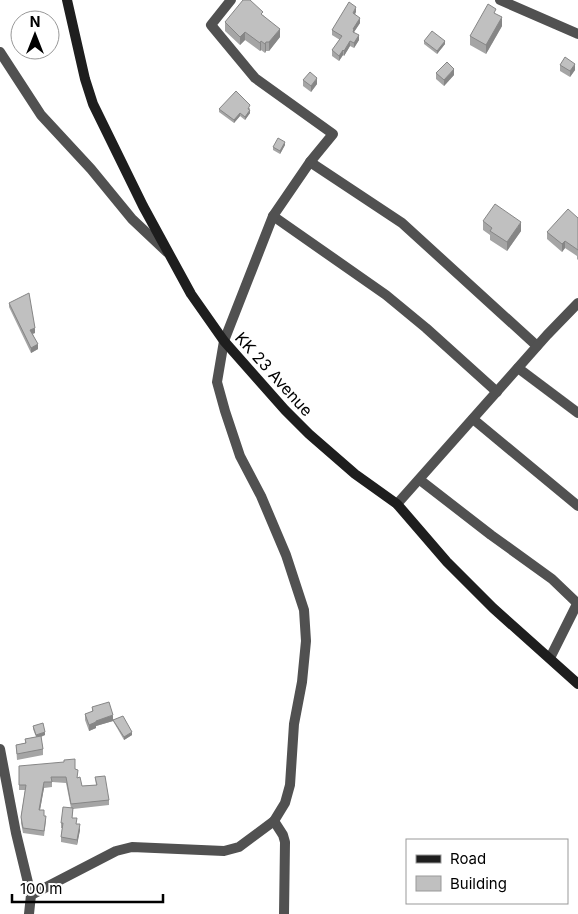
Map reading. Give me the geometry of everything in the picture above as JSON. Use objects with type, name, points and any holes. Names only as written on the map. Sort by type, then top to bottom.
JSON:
[{"type":"main road","name":"KK 23 Avenue","points":[[68,0],[85,79],[93,104],[143,206],[191,294],[224,341],[284,410],[355,474],[397,504],[447,562],[493,608],[578,684]]},
{"type":"street","points":[[31,895],[116,851],[132,847],[224,851],[238,847],[274,821],[285,803],[290,785],[294,724],[305,662],[304,610],[286,555],[261,496],[240,456],[217,382],[224,341],[273,216],[310,162],[333,134],[255,78],[211,25],[231,0]]},
{"type":"street","points":[[500,0],[578,34]]},
{"type":"street","points":[[0,52],[41,115],[91,169],[132,219],[170,254]]},
{"type":"street","points":[[310,162],[402,223],[537,346]]},
{"type":"street","points":[[273,216],[386,295],[497,392]]},
{"type":"street","points":[[397,504],[537,346],[578,304]]},
{"type":"street","points":[[518,368],[578,413]]},
{"type":"street","points":[[473,419],[578,506]]},
{"type":"street","points":[[420,480],[552,579],[578,603],[550,658]]},
{"type":"street","points":[[0,749],[16,833],[31,895],[30,914]]},
{"type":"street","points":[[274,821],[285,842],[284,914]]},
{"type":"building","points":[[243,0],[250,0],[263,12],[261,14],[280,29],[269,42],[265,44],[261,41],[260,43],[245,32],[240,37],[225,22]]},
{"type":"building","points":[[349,2],[356,7],[353,13],[360,18],[353,29],[353,32],[359,35],[354,43],[350,41],[339,56],[332,50],[342,36],[332,30]]},
{"type":"building","points":[[488,4],[496,9],[494,13],[502,17],[486,45],[470,36]]},
{"type":"building","points":[[432,31],[445,41],[437,51],[424,41]]},
{"type":"building","points":[[565,57],[575,64],[570,71],[560,65]]},
{"type":"building","points":[[447,62],[454,69],[444,80],[436,73]]},
{"type":"building","points":[[310,72],[317,78],[311,86],[303,80]]},
{"type":"building","points":[[236,91],[250,105],[248,109],[250,110],[245,117],[240,113],[234,120],[219,109]]},
{"type":"building","points":[[278,138],[285,142],[280,151],[273,147]]},
{"type":"building","points":[[495,204],[521,222],[507,242],[490,231],[492,228],[483,221]]},
{"type":"building","points":[[568,209],[578,218],[578,250],[565,241],[562,244],[547,232]]},
{"type":"building","points":[[29,293],[35,328],[30,330],[38,344],[31,348],[9,303]]},
{"type":"building","points":[[109,702],[113,715],[89,725],[85,714],[93,711],[92,707]]},
{"type":"building","points":[[123,716],[132,732],[124,737],[113,720]]},
{"type":"building","points":[[43,723],[45,732],[36,735],[33,726]]},
{"type":"building","points":[[41,736],[43,749],[17,754],[16,745],[26,743],[25,739]]},
{"type":"building","points":[[75,759],[75,769],[78,770],[77,778],[80,777],[82,786],[97,785],[95,777],[105,776],[109,800],[71,804],[66,777],[51,777],[52,782],[44,782],[39,810],[44,810],[44,816],[46,816],[44,831],[23,828],[21,817],[26,785],[19,785],[19,766],[64,762],[64,760]]},
{"type":"building","points":[[63,807],[73,808],[72,818],[77,818],[76,824],[80,824],[77,840],[61,837]]}]
